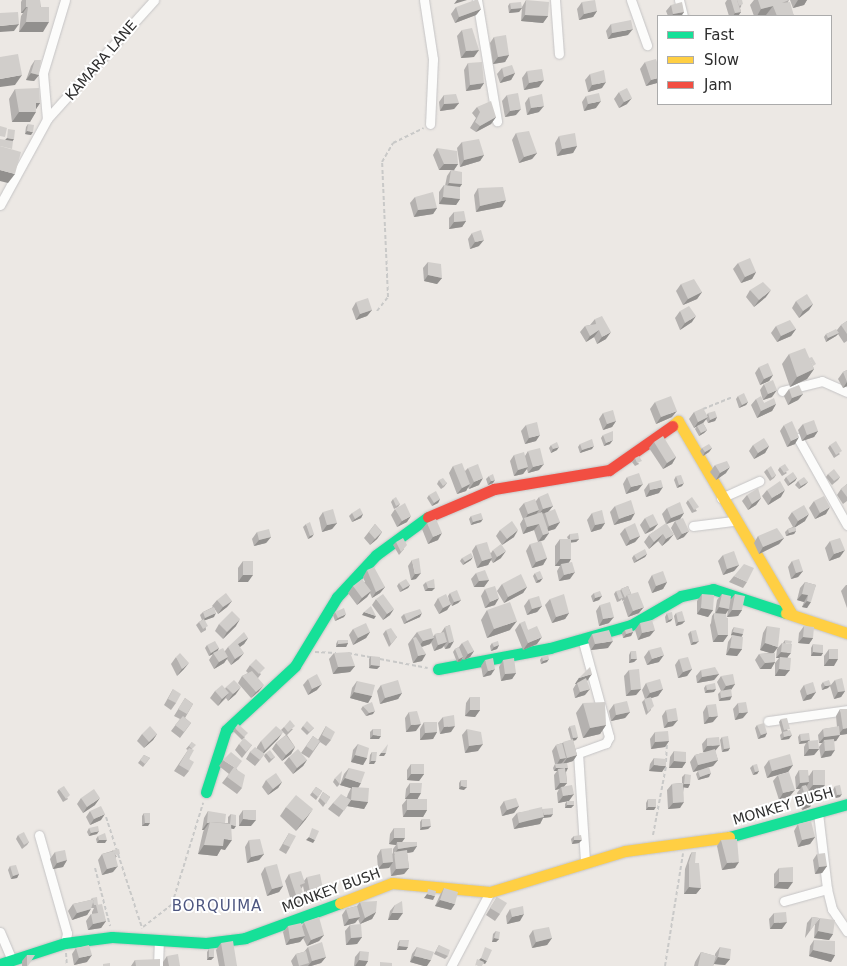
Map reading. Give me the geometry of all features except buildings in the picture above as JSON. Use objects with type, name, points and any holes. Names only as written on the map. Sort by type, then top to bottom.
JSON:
[{"type":"street","points":[[47,120],[43,73],[65,0]]},
{"type":"street","name":"KAMARA LANE","points":[[0,205],[47,120],[154,0]]},
{"type":"street","points":[[424,0],[433,59],[430,124]]},
{"type":"street","points":[[477,0],[497,121]]},
{"type":"street","points":[[555,0],[559,54]]},
{"type":"street","points":[[631,0],[647,45]]},
{"type":"street","points":[[679,0],[683,15]]},
{"type":"street","points":[[782,391],[822,380],[847,392]]},
{"type":"street","points":[[206,792],[226,730],[258,705],[308,652],[323,618],[356,576],[408,528],[443,508],[494,489],[609,470],[678,421],[733,521],[791,613]]},
{"type":"street","points":[[798,438],[847,525]]},
{"type":"street","points":[[721,498],[759,481]]},
{"type":"street","points":[[693,526],[733,521]]},
{"type":"street","points":[[438,669],[582,638],[644,620],[696,591],[734,593],[847,633]]},
{"type":"street","points":[[582,638],[609,737],[606,743],[578,753],[585,862]]},
{"type":"street","points":[[768,721],[847,710]]},
{"type":"street","name":"MONKEY BUSH","points":[[0,964],[11,958],[66,944],[112,937],[131,936],[159,942],[246,938],[392,883],[490,892],[585,862],[652,845],[684,844],[773,828],[847,804]]},
{"type":"street","points":[[818,813],[827,889],[832,909],[847,931]]},
{"type":"street","points":[[39,835],[68,933],[66,944]]},
{"type":"street","points":[[784,901],[827,889]]},
{"type":"street","points":[[451,966],[490,892]]},
{"type":"street","points":[[0,932],[11,958]]},
{"type":"street","points":[[158,966],[159,942]]},
{"type":"path","points":[[377,311],[388,297],[382,162],[393,143],[430,124]]},
{"type":"path","points":[[695,413],[733,397]]},
{"type":"path","points":[[308,652],[364,653],[416,668],[438,669]]},
{"type":"path","points":[[652,845],[668,734]]},
{"type":"path","points":[[131,936],[172,904],[206,792]]},
{"type":"path","points":[[106,816],[142,928]]},
{"type":"path","points":[[665,966],[684,844]]},
{"type":"path","points":[[95,868],[112,937]]},
{"type":"traffic: fast","points":[[206,792],[226,730],[295,666],[337,597],[376,555],[428,517]]},
{"type":"traffic: fast","points":[[438,669],[550,648],[631,625],[681,596],[713,589],[786,613]]},
{"type":"traffic: fast","points":[[729,837],[847,804]]},
{"type":"traffic: fast","points":[[0,964],[65,943],[112,937],[206,943],[245,938],[340,903]]},
{"type":"traffic: slow","points":[[672,426],[678,421],[791,613]]},
{"type":"traffic: slow","points":[[786,613],[847,633]]},
{"type":"traffic: slow","points":[[340,903],[392,883],[490,892],[625,851],[729,837]]},
{"type":"traffic: jam","points":[[428,517],[494,489],[609,470],[672,426]]},
{"type":"district","name":"BORQUIMA","points":[[217,907]]}]
